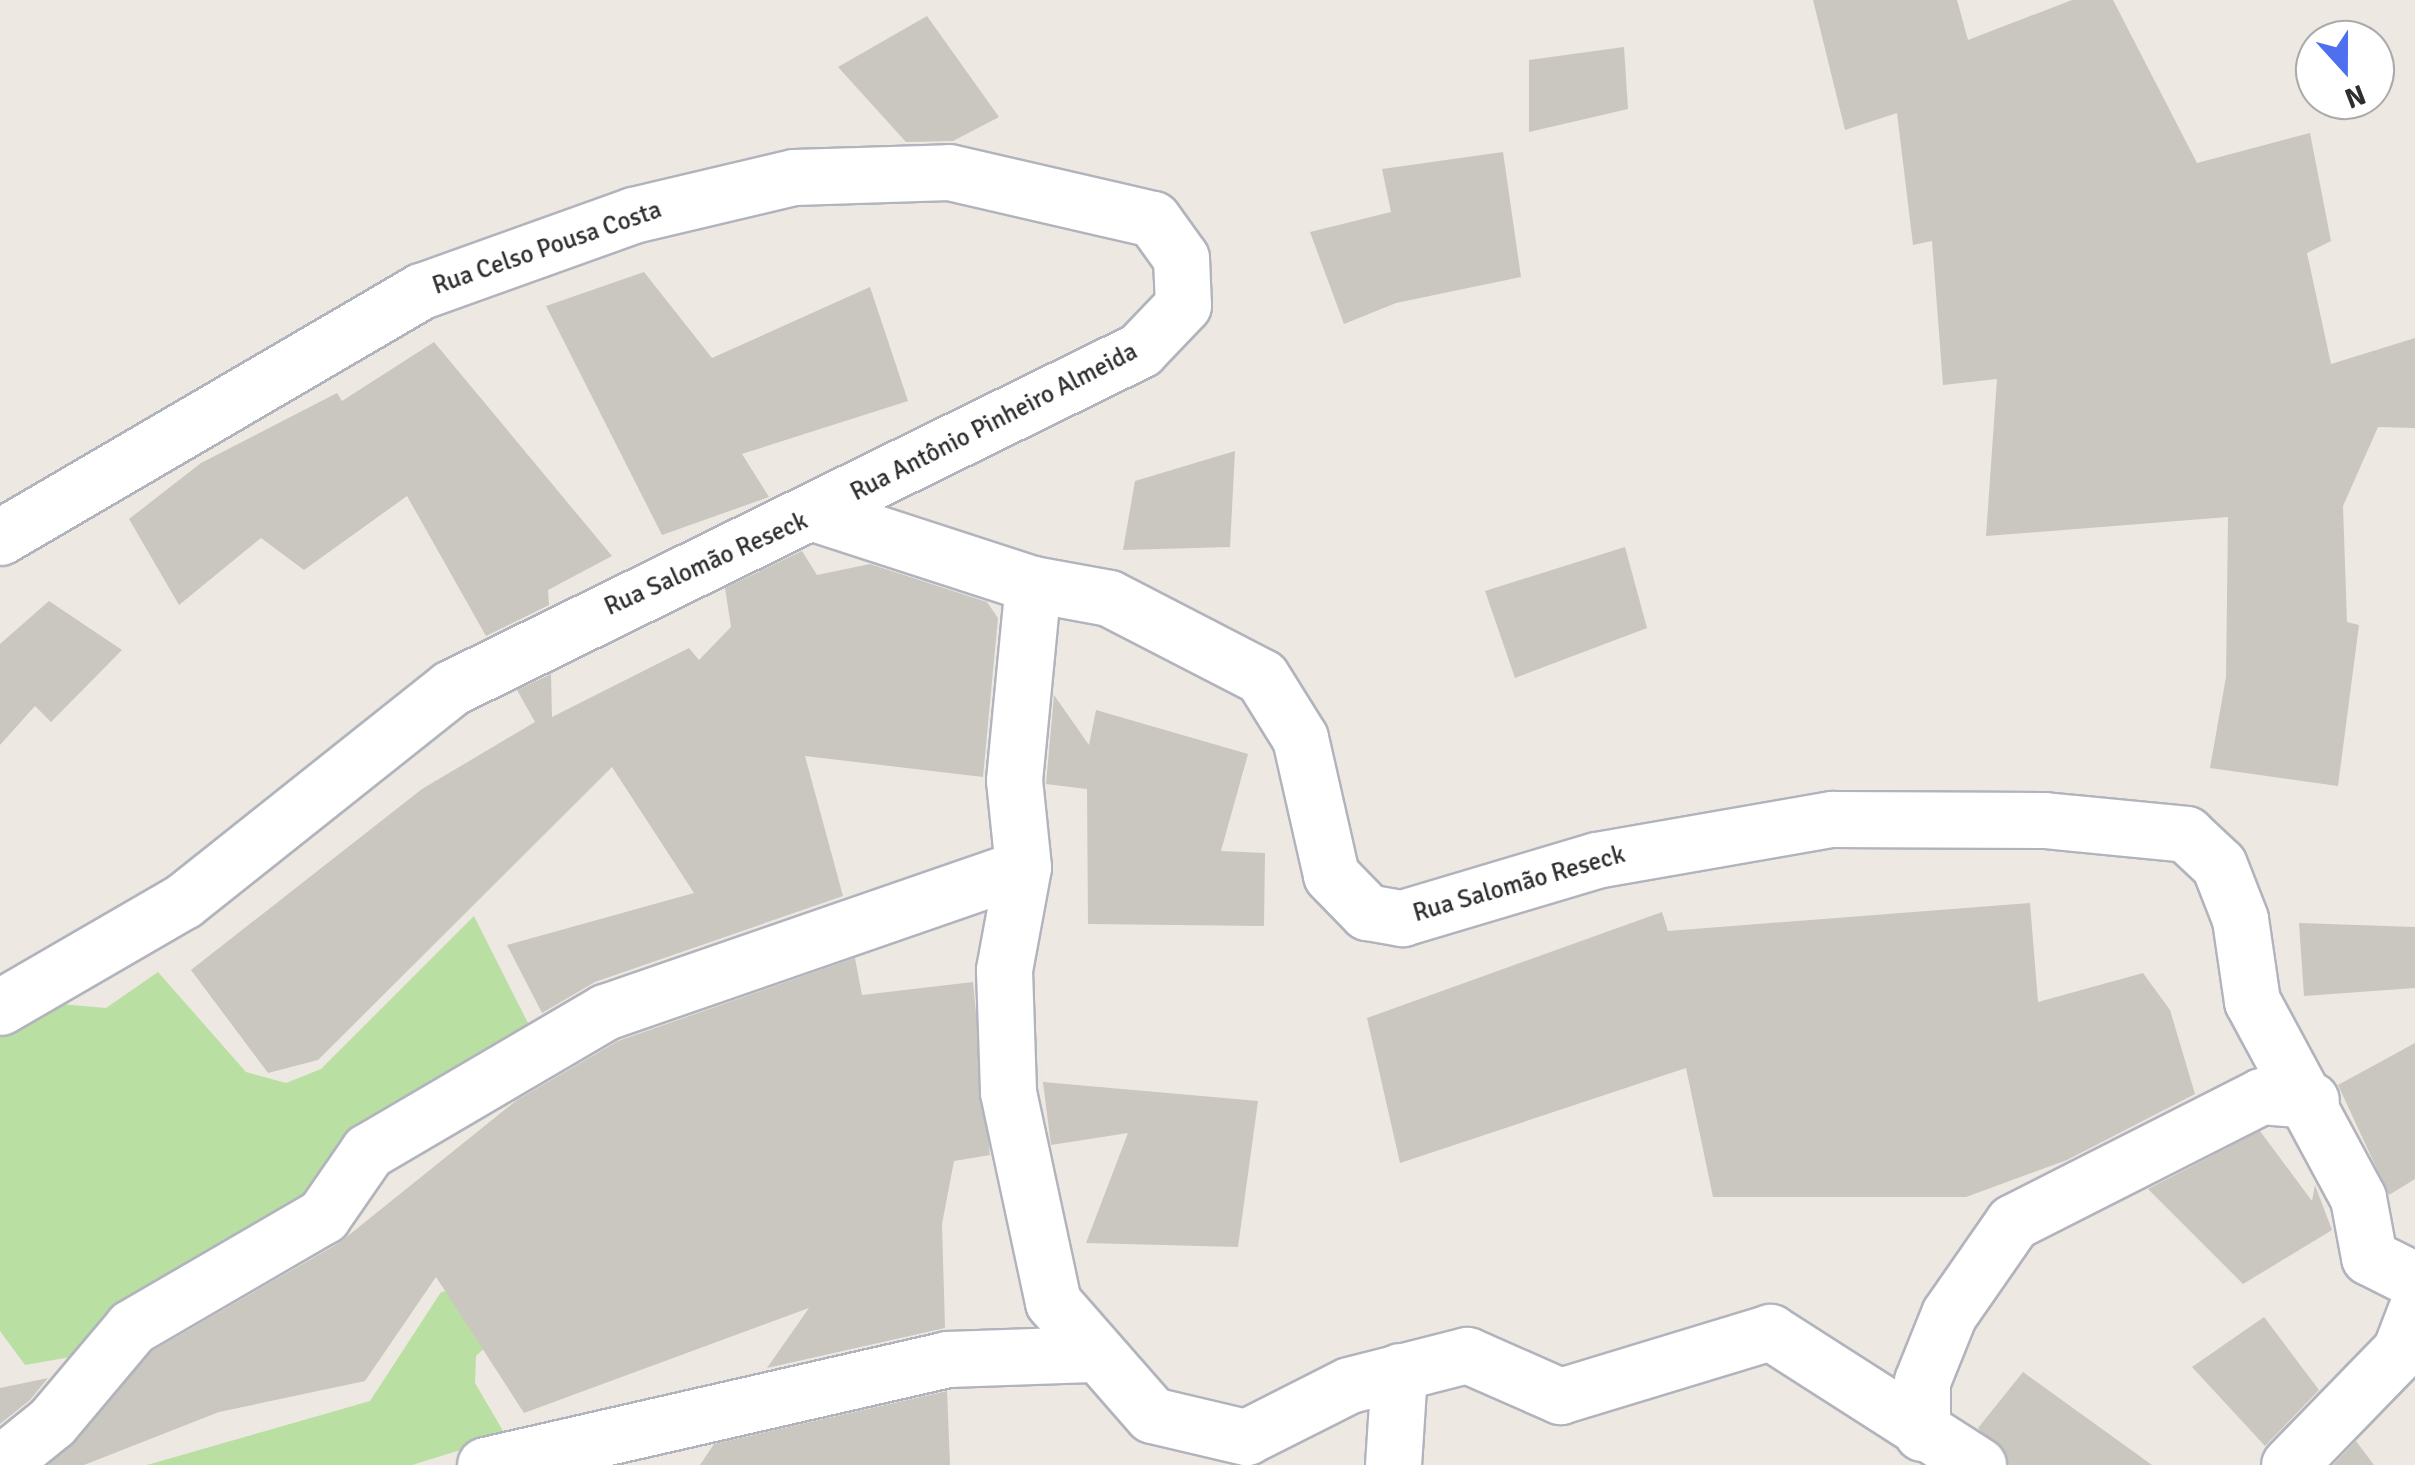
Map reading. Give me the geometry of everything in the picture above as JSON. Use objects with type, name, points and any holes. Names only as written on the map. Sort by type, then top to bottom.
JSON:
[{"type":"street","name":"Rua Celso Pousa Costa","points":[[0,537],[420,290],[633,214],[794,177],[949,172],[1154,219]]},
{"type":"street","name":"Rua Antônio Pinheiro Almeida","points":[[816,514],[1140,350],[1183,305],[1181,258],[1154,219]]},
{"type":"street","name":"Rua Salomão Reseck","points":[[0,1007],[183,900],[451,688],[816,514],[1033,584],[1109,598],[1262,677],[1300,738],[1332,874],[1367,912],[1402,918],[1596,860],[1832,819],[2044,820],[2186,834],[2219,865],[2240,919],[2252,1001],[2311,1100],[2358,1198],[2369,1257],[2415,1280]]},
{"type":"street","points":[[1033,584],[1014,780],[1023,867],[1004,970],[1008,1092],[1052,1302],[1092,1354],[1152,1415],[1246,1437],[1348,1385],[1467,1355],[1560,1396],[1770,1332],[1922,1433],[1978,1465]]},
{"type":"street","points":[[0,1464],[52,1422],[132,1327],[323,1216],[368,1151],[605,1012],[1023,867]]},
{"type":"street","points":[[1922,1433],[1922,1381],[1949,1314],[2013,1222],[2261,1096],[2311,1100]]},
{"type":"street","points":[[2289,1465],[2400,1351],[2415,1312]]},
{"type":"street","points":[[485,1465],[947,1358],[1092,1354]]},
{"type":"street","points":[[1394,1465],[1400,1371]]},
{"type":"green space","points":[[474,916],[532,1031],[88,1354],[25,1365],[0,1331],[0,1022],[49,1003],[106,1008],[158,972],[246,1072],[286,1083],[321,1069]]},
{"type":"green space","points":[[574,1267],[476,1356],[475,1383],[506,1436],[412,1465],[147,1465],[370,1401],[441,1292]]},
{"type":"building","points":[[1813,0],[1957,0],[1968,40],[2072,0],[2113,0],[2197,163],[2310,133],[2331,241],[2307,253],[2331,364],[2415,338],[2415,428],[2378,427],[2343,506],[2347,622],[2359,625],[2338,786],[2210,768],[2226,677],[2228,517],[1986,536],[1997,379],[1943,385],[1932,241],[1913,245],[1897,113],[1845,130]]},
{"type":"building","points":[[927,16],[999,117],[953,141],[906,142],[838,67]]},
{"type":"building","points":[[1624,47],[1628,109],[1529,132],[1529,60]]},
{"type":"building","points":[[1503,152],[1521,277],[1396,303],[1344,324],[1310,232],[1391,212],[1382,169]]},
{"type":"building","points":[[644,272],[712,358],[870,287],[908,401],[742,454],[769,497],[662,535],[546,306]]},
{"type":"building","points":[[434,342],[612,556],[548,590],[549,605],[486,636],[407,496],[304,570],[261,538],[179,605],[129,519],[201,463],[337,393],[342,401]]},
{"type":"building","points":[[1235,451],[1230,547],[1123,550],[1135,481]]},
{"type":"building","points":[[1625,547],[1647,628],[1515,678],[1485,591]]},
{"type":"building","points":[[802,551],[817,575],[870,564],[987,602],[998,618],[983,777],[805,756],[843,896],[595,982],[542,1013],[507,945],[694,893],[612,767],[318,1060],[268,1073],[191,970],[422,789],[535,722],[517,690],[551,674],[552,717],[689,648],[699,660],[731,627],[725,588]]},
{"type":"building","points":[[49,601],[122,650],[51,722],[35,706],[0,745],[0,644]]},
{"type":"building","points":[[1054,695],[1089,745],[1096,710],[1248,754],[1221,851],[1265,853],[1264,926],[1088,924],[1087,789],[1046,784]]},
{"type":"building","points":[[2030,903],[2038,1002],[2143,973],[2170,1010],[2195,1094],[2067,1160],[1966,1197],[1713,1197],[1686,1068],[1400,1163],[1367,1018],[1662,912],[1668,931]]},
{"type":"building","points":[[2299,923],[2415,927],[2415,988],[2304,996]]},
{"type":"building","points":[[855,958],[862,995],[973,982],[990,1155],[954,1161],[942,1224],[945,1328],[767,1368],[809,1308],[524,1413],[436,1277],[365,1381],[219,1412],[84,1465],[48,1465],[152,1351],[339,1243],[517,1100],[618,1041]]},
{"type":"building","points":[[2415,1043],[2415,1179],[2389,1195],[2338,1085]]},
{"type":"building","points":[[1038,1044],[1043,1082],[1258,1101],[1238,1247],[1086,1243],[1128,1133],[1051,1145]]},
{"type":"building","points":[[2260,1131],[2312,1201],[2315,1185],[2332,1230],[2243,1284],[2148,1189]]},
{"type":"building","points":[[2264,1317],[2319,1390],[2265,1446],[2192,1367]]},
{"type":"building","points":[[2023,1372],[2152,1465],[2009,1465],[1978,1428]]},
{"type":"building","points":[[48,1378],[30,1400],[0,1424],[0,1388]]},
{"type":"building","points":[[947,1391],[950,1465],[700,1465],[714,1444]]},
{"type":"building","points":[[2356,1441],[2374,1465],[2333,1465]]}]
